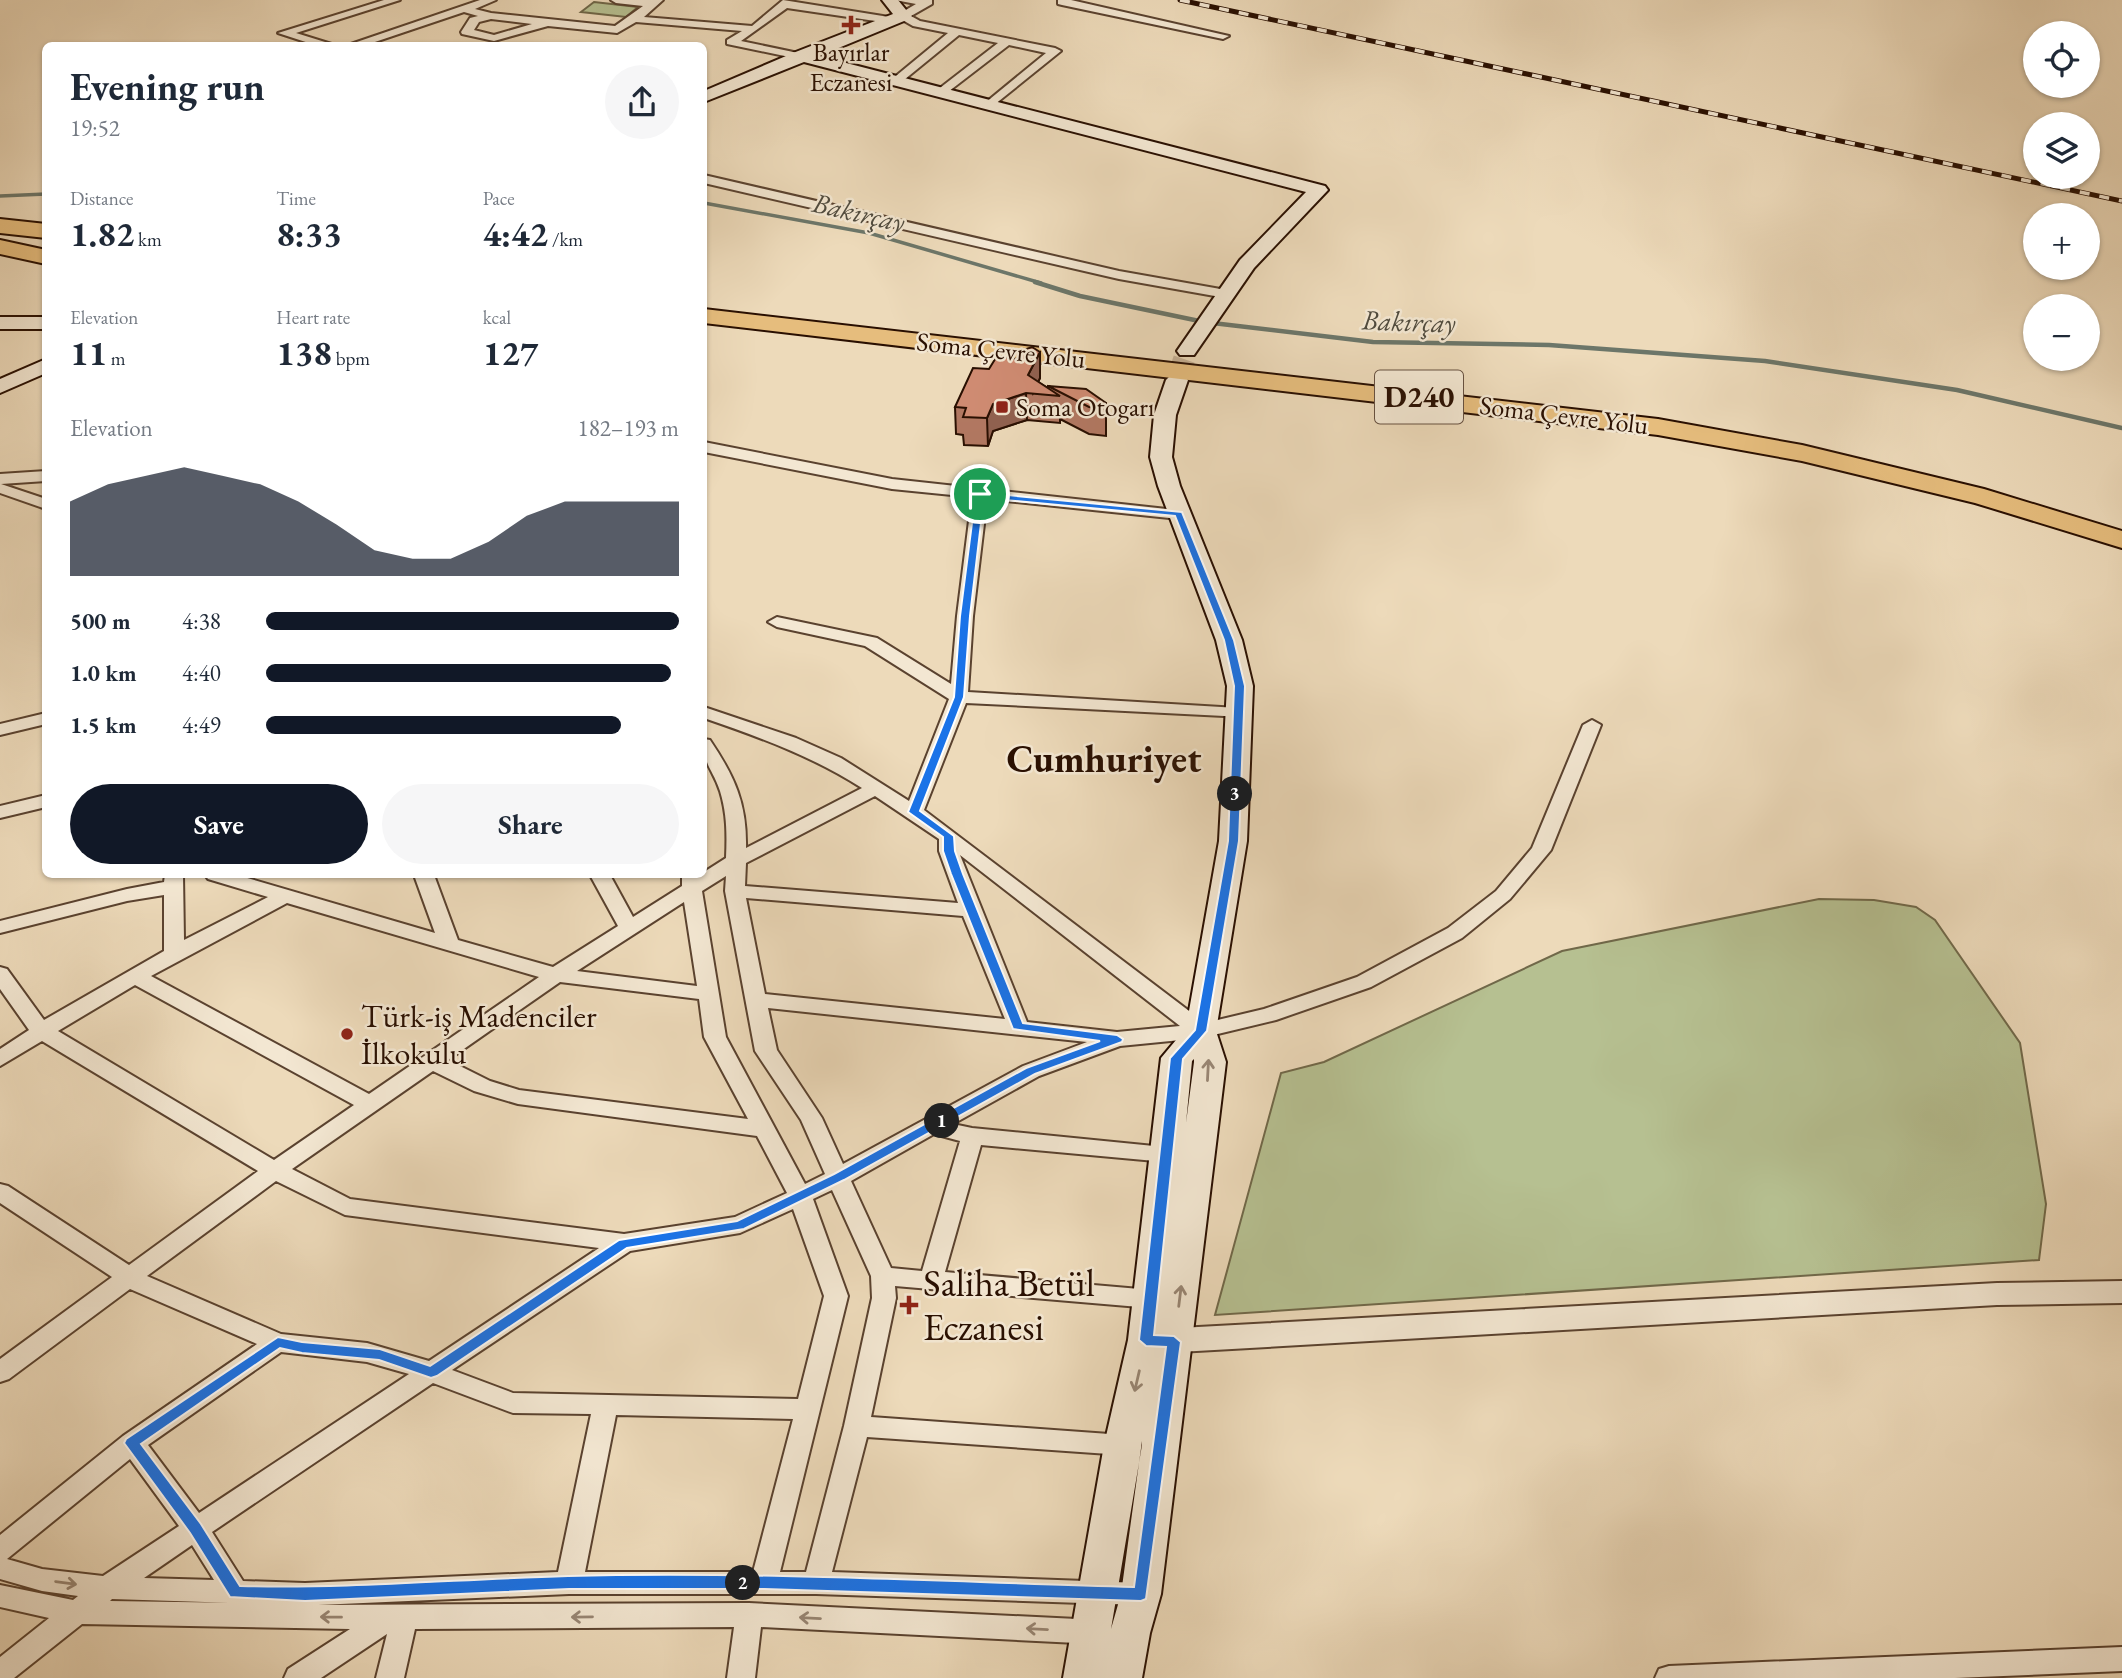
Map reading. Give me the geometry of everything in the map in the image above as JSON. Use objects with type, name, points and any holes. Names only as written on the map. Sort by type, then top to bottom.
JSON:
[{"type":"highway","points":[[0,218],[42,219]]},
{"type":"highway","points":[[0,226],[42,231]]},
{"type":"highway","points":[[0,236],[42,241]]},
{"type":"highway","points":[[0,247],[42,256]]},
{"type":"highway","points":[[707,295],[989,342]]},
{"type":"highway","name":"Soma Çevre Yolu","points":[[707,306],[1537,411],[1737,440],[1984,497],[2122,540]]},
{"type":"highway","name":"Soma Çevre Yolu","points":[[707,316],[1404,383],[1717,423],[1924,468],[2122,525]]},
{"type":"highway","points":[[707,327],[989,342]]},
{"type":"main road","points":[[707,96],[897,12],[890,0]]},
{"type":"main road","points":[[799,56],[1319,190],[1247,264],[1190,348]]},
{"type":"main road","points":[[0,323],[42,323]]},
{"type":"main road","points":[[0,387],[42,367]]},
{"type":"main road","points":[[1122,1678],[1130,1633],[1141,1594],[1160,1341],[1210,1062],[1201,1031],[1233,841],[1240,686],[1229,640],[1179,514],[1161,457],[1165,415],[1177,380]]},
{"type":"main road","points":[[1083,1678],[1122,1445],[1160,1341],[1151,1299],[1177,1058],[1201,1031]]},
{"type":"street","points":[[318,42],[276,31],[276,28],[364,0]]},
{"type":"street","points":[[284,33],[395,0]]},
{"type":"street","points":[[361,42],[464,5],[491,0]]},
{"type":"street","points":[[616,0],[655,2]]},
{"type":"street","points":[[1066,0],[1062,2],[1223,36]]},
{"type":"street","points":[[799,56],[731,42],[754,29],[787,2],[897,12],[930,1]]},
{"type":"street","points":[[464,5],[491,16],[617,30],[655,2]]},
{"type":"street","points":[[897,12],[917,24],[1055,51],[989,105]]},
{"type":"street","points":[[491,16],[474,20],[474,24],[466,32],[483,37],[499,37]]},
{"type":"street","points":[[634,19],[754,29]]},
{"type":"street","points":[[484,42],[548,22]]},
{"type":"street","points":[[895,82],[956,32]]},
{"type":"street","points":[[940,93],[1006,42]]},
{"type":"street","points":[[707,180],[1223,299]]},
{"type":"street","points":[[707,448],[892,484],[1179,514]]},
{"type":"street","points":[[0,479],[42,476]]},
{"type":"street","points":[[0,488],[42,503]]},
{"type":"street","points":[[914,812],[959,697],[965,616],[980,494]]},
{"type":"street","points":[[777,622],[871,642],[959,697],[1238,712]]},
{"type":"street","points":[[707,713],[790,742],[834,762],[914,812],[1201,1031]]},
{"type":"street","points":[[0,730],[42,719]]},
{"type":"street","points":[[758,1000],[1018,1026],[1117,1039],[1201,1031],[1269,1015],[1364,982],[1455,933],[1503,895],[1541,850],[1592,725]]},
{"type":"street","points":[[707,750],[728,788],[737,819],[735,891],[766,1051],[811,1118],[883,1276],[884,1298],[857,1426],[816,1583]]},
{"type":"street","points":[[707,874],[876,788]]},
{"type":"street","points":[[0,812],[42,802]]},
{"type":"street","points":[[948,836],[949,851],[1018,1026]]},
{"type":"street","points":[[224,878],[556,975],[710,993]]},
{"type":"street","points":[[425,878],[450,945]]},
{"type":"street","points":[[602,878],[629,928]]},
{"type":"street","points":[[0,927],[174,881],[174,953]]},
{"type":"street","points":[[0,1372],[127,1276],[275,1170],[556,975],[629,928],[691,881],[715,1037],[800,1196],[836,1296],[764,1583]]},
{"type":"street","points":[[735,891],[971,910]]},
{"type":"street","points":[[0,1059],[41,1031],[174,953],[283,897]]},
{"type":"street","points":[[0,974],[41,1031],[275,1170],[345,1207],[624,1243],[740,1225],[839,1177],[1031,1071],[1117,1039]]},
{"type":"street","points":[[135,976],[370,1104]]},
{"type":"street","points":[[431,1061],[482,1086],[518,1097],[765,1129]]},
{"type":"street","points":[[933,1126],[972,1136],[1166,1154]]},
{"type":"street","points":[[931,1280],[972,1136]]},
{"type":"street","points":[[0,1192],[127,1276],[278,1342],[302,1348],[380,1354],[431,1372],[483,1396],[513,1403],[808,1409]]},
{"type":"street","points":[[0,1673],[107,1588],[624,1243]]},
{"type":"street","points":[[883,1276],[1151,1299]]},
{"type":"street","points":[[1160,1341],[1983,1295],[2122,1292]]},
{"type":"street","points":[[0,1550],[132,1443],[278,1342]]},
{"type":"street","points":[[569,1583],[605,1405]]},
{"type":"street","points":[[857,1426],[1122,1445]]},
{"type":"street","points":[[132,1443],[195,1528],[236,1592]]},
{"type":"street","points":[[0,1567],[41,1580],[107,1588],[305,1594],[569,1583],[816,1583],[1141,1594]]},
{"type":"street","points":[[0,1596],[77,1612],[396,1618],[749,1615],[1130,1633]]},
{"type":"street","points":[[741,1678],[749,1615]]},
{"type":"street","points":[[298,1678],[396,1618]]},
{"type":"street","points":[[390,1678],[396,1618]]},
{"type":"street","points":[[1669,1678],[2122,1659]]},
{"type":"green space","points":[[594,2],[638,7],[626,17],[581,12]]},
{"type":"green space","points":[[1819,899],[1874,900],[1916,907],[1935,920],[2020,1043],[2046,1204],[2039,1260],[1215,1315],[1281,1073],[1324,1062],[1562,951]]},
{"type":"building","points":[[1032,347],[1040,352],[1028,375],[1060,396],[1026,393],[993,404],[987,418],[963,417],[966,408],[955,407],[973,368],[989,369],[997,356],[1017,359],[1023,350]]},
{"type":"building","points":[[1048,386],[1086,389],[1106,403],[1106,409],[1089,407]]},
{"type":"waterway","name":"Bakırçay","points":[[0,196],[42,194]]},
{"type":"waterway","name":"Bakırçay","points":[[707,204],[869,233],[1041,283]]},
{"type":"waterway","name":"Bakırçay","points":[[1035,282],[1080,296],[1204,322],[1373,342],[1549,345],[1765,361],[1957,390],[2122,428]]},
{"type":"tunnel","points":[[1177,380],[1187,351]]},
{"type":"railway","points":[[1180,0],[2122,201]]},
{"type":"place","name":"Bayırlar Eczanesi","points":[[851,25]]},
{"type":"place","name":"Soma Otogarı","points":[[1002,407]]},
{"type":"place","name":"Türk-iş Madenciler İlkokulu","points":[[347,1034]]},
{"type":"place","name":"Saliha Betül Eczanesi","points":[[909,1305]]},
{"type":"district","name":"Cumhuriyet","points":[[1104,759]]},
{"type":"route","points":[[980,494],[1179,514],[1229,640],[1240,686],[1233,841],[1201,1031],[1177,1058],[1166,1154],[1146,1340],[1174,1342],[1141,1594],[816,1583],[569,1583],[305,1594],[236,1592],[195,1528],[132,1443],[278,1342],[302,1348],[380,1354],[431,1372],[624,1243],[740,1225],[839,1177],[1031,1071],[1117,1039],[1018,1026],[957,874],[949,851],[948,836],[914,812],[959,697],[965,616],[980,494]]}]
